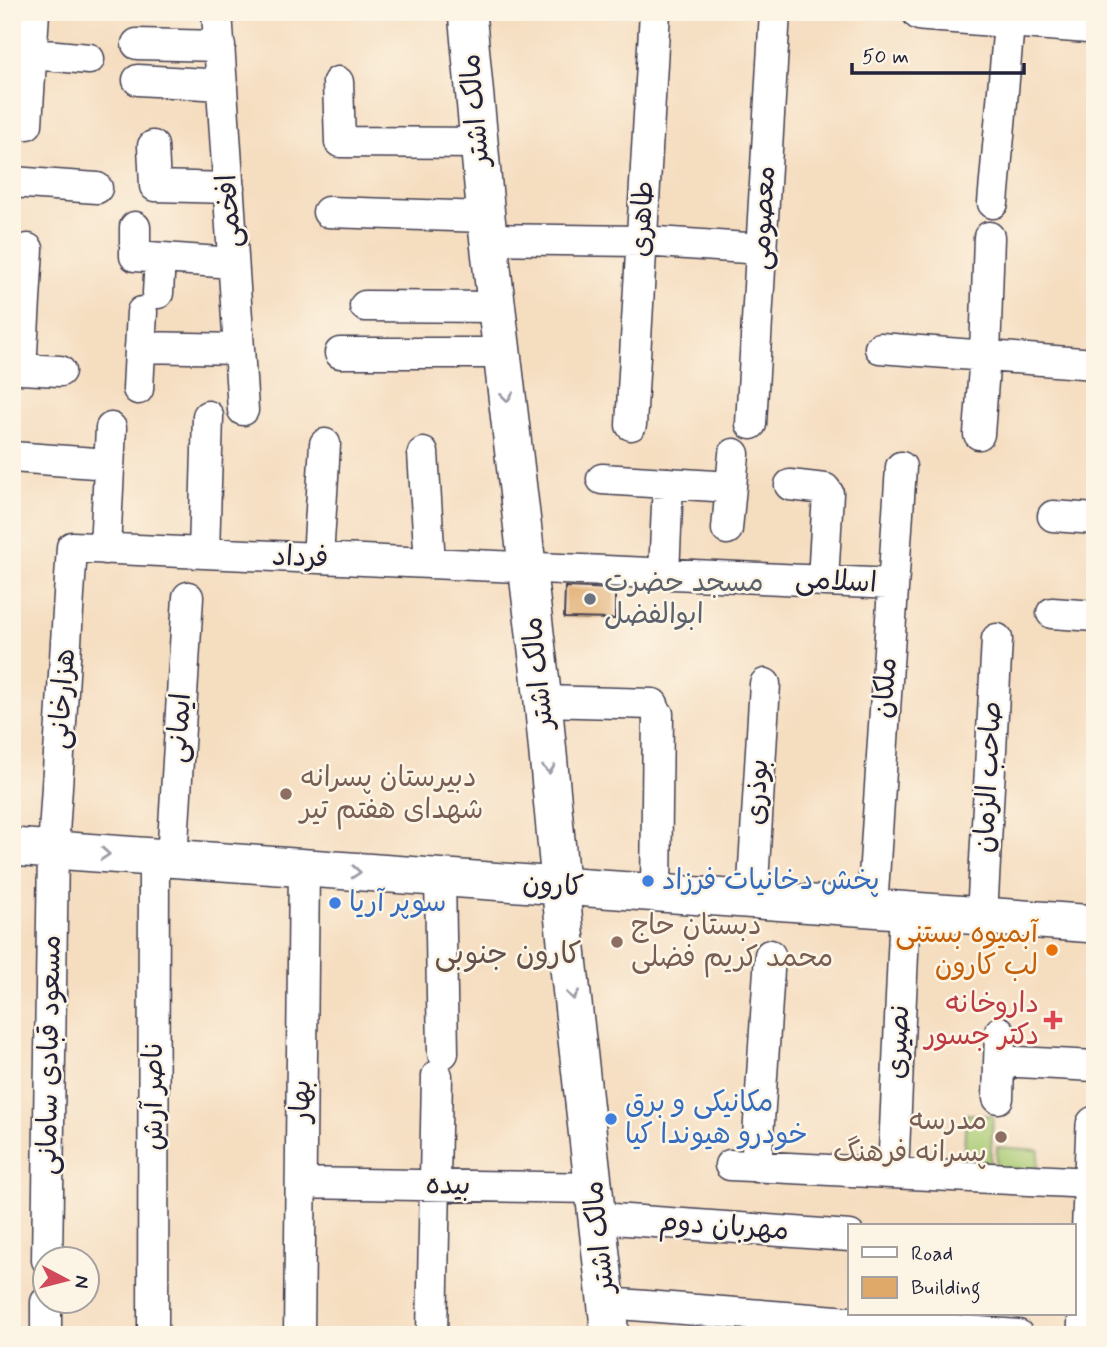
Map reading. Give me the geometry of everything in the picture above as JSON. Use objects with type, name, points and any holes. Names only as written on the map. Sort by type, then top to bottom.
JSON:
[{"type":"main road","name":"مالک اشتر","points":[[467,12],[478,143],[543,701],[609,1319]]},
{"type":"main road","points":[[921,12],[1009,15],[1095,25]]},
{"type":"main road","name":"کارون","points":[[12,848],[1095,924]]},
{"type":"main road","points":[[1086,1335],[1081,1253],[1091,1183],[1095,1125]]},
{"type":"street","points":[[27,124],[22,53],[34,12]]},
{"type":"street","name":"افخمی","points":[[217,12],[243,410]]},
{"type":"street","name":"طاهری","points":[[631,425],[655,12]]},
{"type":"street","name":"معصومی","points":[[751,424],[775,12]]},
{"type":"street","points":[[993,203],[1009,15]]},
{"type":"street","points":[[137,44],[220,46]]},
{"type":"street","points":[[22,53],[89,60]]},
{"type":"street","points":[[138,79],[222,85]]},
{"type":"street","points":[[338,82],[340,142],[478,143]]},
{"type":"street","points":[[153,146],[155,186],[229,188]]},
{"type":"street","points":[[12,182],[97,188]]},
{"type":"street","points":[[328,212],[762,250]]},
{"type":"street","points":[[135,227],[135,256],[233,263]]},
{"type":"street","points":[[979,434],[989,237]]},
{"type":"street","points":[[28,249],[19,292],[21,369],[60,371]]},
{"type":"street","points":[[138,389],[140,347],[160,258]]},
{"type":"street","points":[[365,306],[497,307]]},
{"type":"street","points":[[140,347],[239,349]]},
{"type":"street","points":[[880,348],[1095,364]]},
{"type":"street","points":[[340,353],[501,353]]},
{"type":"street","points":[[204,553],[208,416]]},
{"type":"street","points":[[105,549],[111,428]]},
{"type":"street","points":[[318,558],[325,444]]},
{"type":"street","points":[[423,453],[430,563]]},
{"type":"street","points":[[727,529],[734,454]]},
{"type":"street","points":[[12,457],[109,464]]},
{"type":"street","name":"ملکان","points":[[888,909],[893,584],[901,467]]},
{"type":"street","points":[[602,478],[731,488]]},
{"type":"street","points":[[664,574],[668,483]]},
{"type":"street","points":[[790,485],[825,489],[827,500],[823,581]]},
{"type":"street","points":[[1053,516],[1095,519]]},
{"type":"street","name":"فرداد","points":[[72,548],[527,567]]},
{"type":"street","name":"هزارخانی","points":[[53,850],[72,548]]},
{"type":"street","name":"اسلامی","points":[[527,567],[893,584]]},
{"type":"street","name":"ایمانی","points":[[163,858],[188,597]]},
{"type":"street","points":[[1052,613],[1095,616]]},
{"type":"street","name":"صاحب الزمان","points":[[982,916],[997,639]]},
{"type":"street","name":"بوذری","points":[[752,900],[765,684]]},
{"type":"street","points":[[543,701],[656,709],[656,893]]},
{"type":"street","name":"مسعود قبادی سامانی","points":[[47,1246],[53,850]]},
{"type":"street","name":"ناصر آرش","points":[[153,1335],[163,858]]},
{"type":"street","name":"بهار","points":[[299,1335],[304,868]]},
{"type":"street","points":[[432,1335],[440,1065],[440,877]]},
{"type":"street","name":"نصیری","points":[[888,909],[892,1173]]},
{"type":"street","points":[[770,955],[743,1166],[1091,1183]]},
{"type":"street","points":[[998,1098],[1000,1046],[1095,1066]]},
{"type":"street","name":"بیده","points":[[301,1183],[436,1185],[597,1203]]},
{"type":"street","name":"مهربان دوم","points":[[597,1203],[848,1236]]},
{"type":"street","points":[[46,1316],[46,1335]]},
{"type":"street","points":[[609,1319],[1018,1335]]},
{"type":"green space","points":[[966,1114],[993,1116],[990,1167],[963,1165]]},
{"type":"green space","points":[[997,1147],[1039,1150],[1037,1171],[996,1168]]},
{"type":"building","name":"مسجد حضرت ابوالفضل","points":[[565,587],[615,589],[615,619],[564,618]]},
{"type":"place","name":"مسجد حضرت ابوالفضل","points":[[590,599]]},
{"type":"place","name":"دبیرستان پسرانه شهدای هفتم تیر","points":[[286,794]]},
{"type":"place","name":"پخش دخانیات فرزاد","points":[[648,881]]},
{"type":"place","name":"سوپر آریا","points":[[335,903]]},
{"type":"place","name":"دبستان حاج محمد کریم فضلی","points":[[617,942]]},
{"type":"place","name":"آبمیوه بستنی لب کارون","points":[[1052,950]]},
{"type":"place","name":"داروخانه دکتر جسور","points":[[1053,1020]]},
{"type":"place","name":"مکانیکی و برق خودرو هیوندا کیا","points":[[611,1119]]},
{"type":"place","name":"مدرسه پسرانه فرهنگ","points":[[1001,1137]]},
{"type":"district","name":"کارون جنوبی","points":[[508,954]]}]
